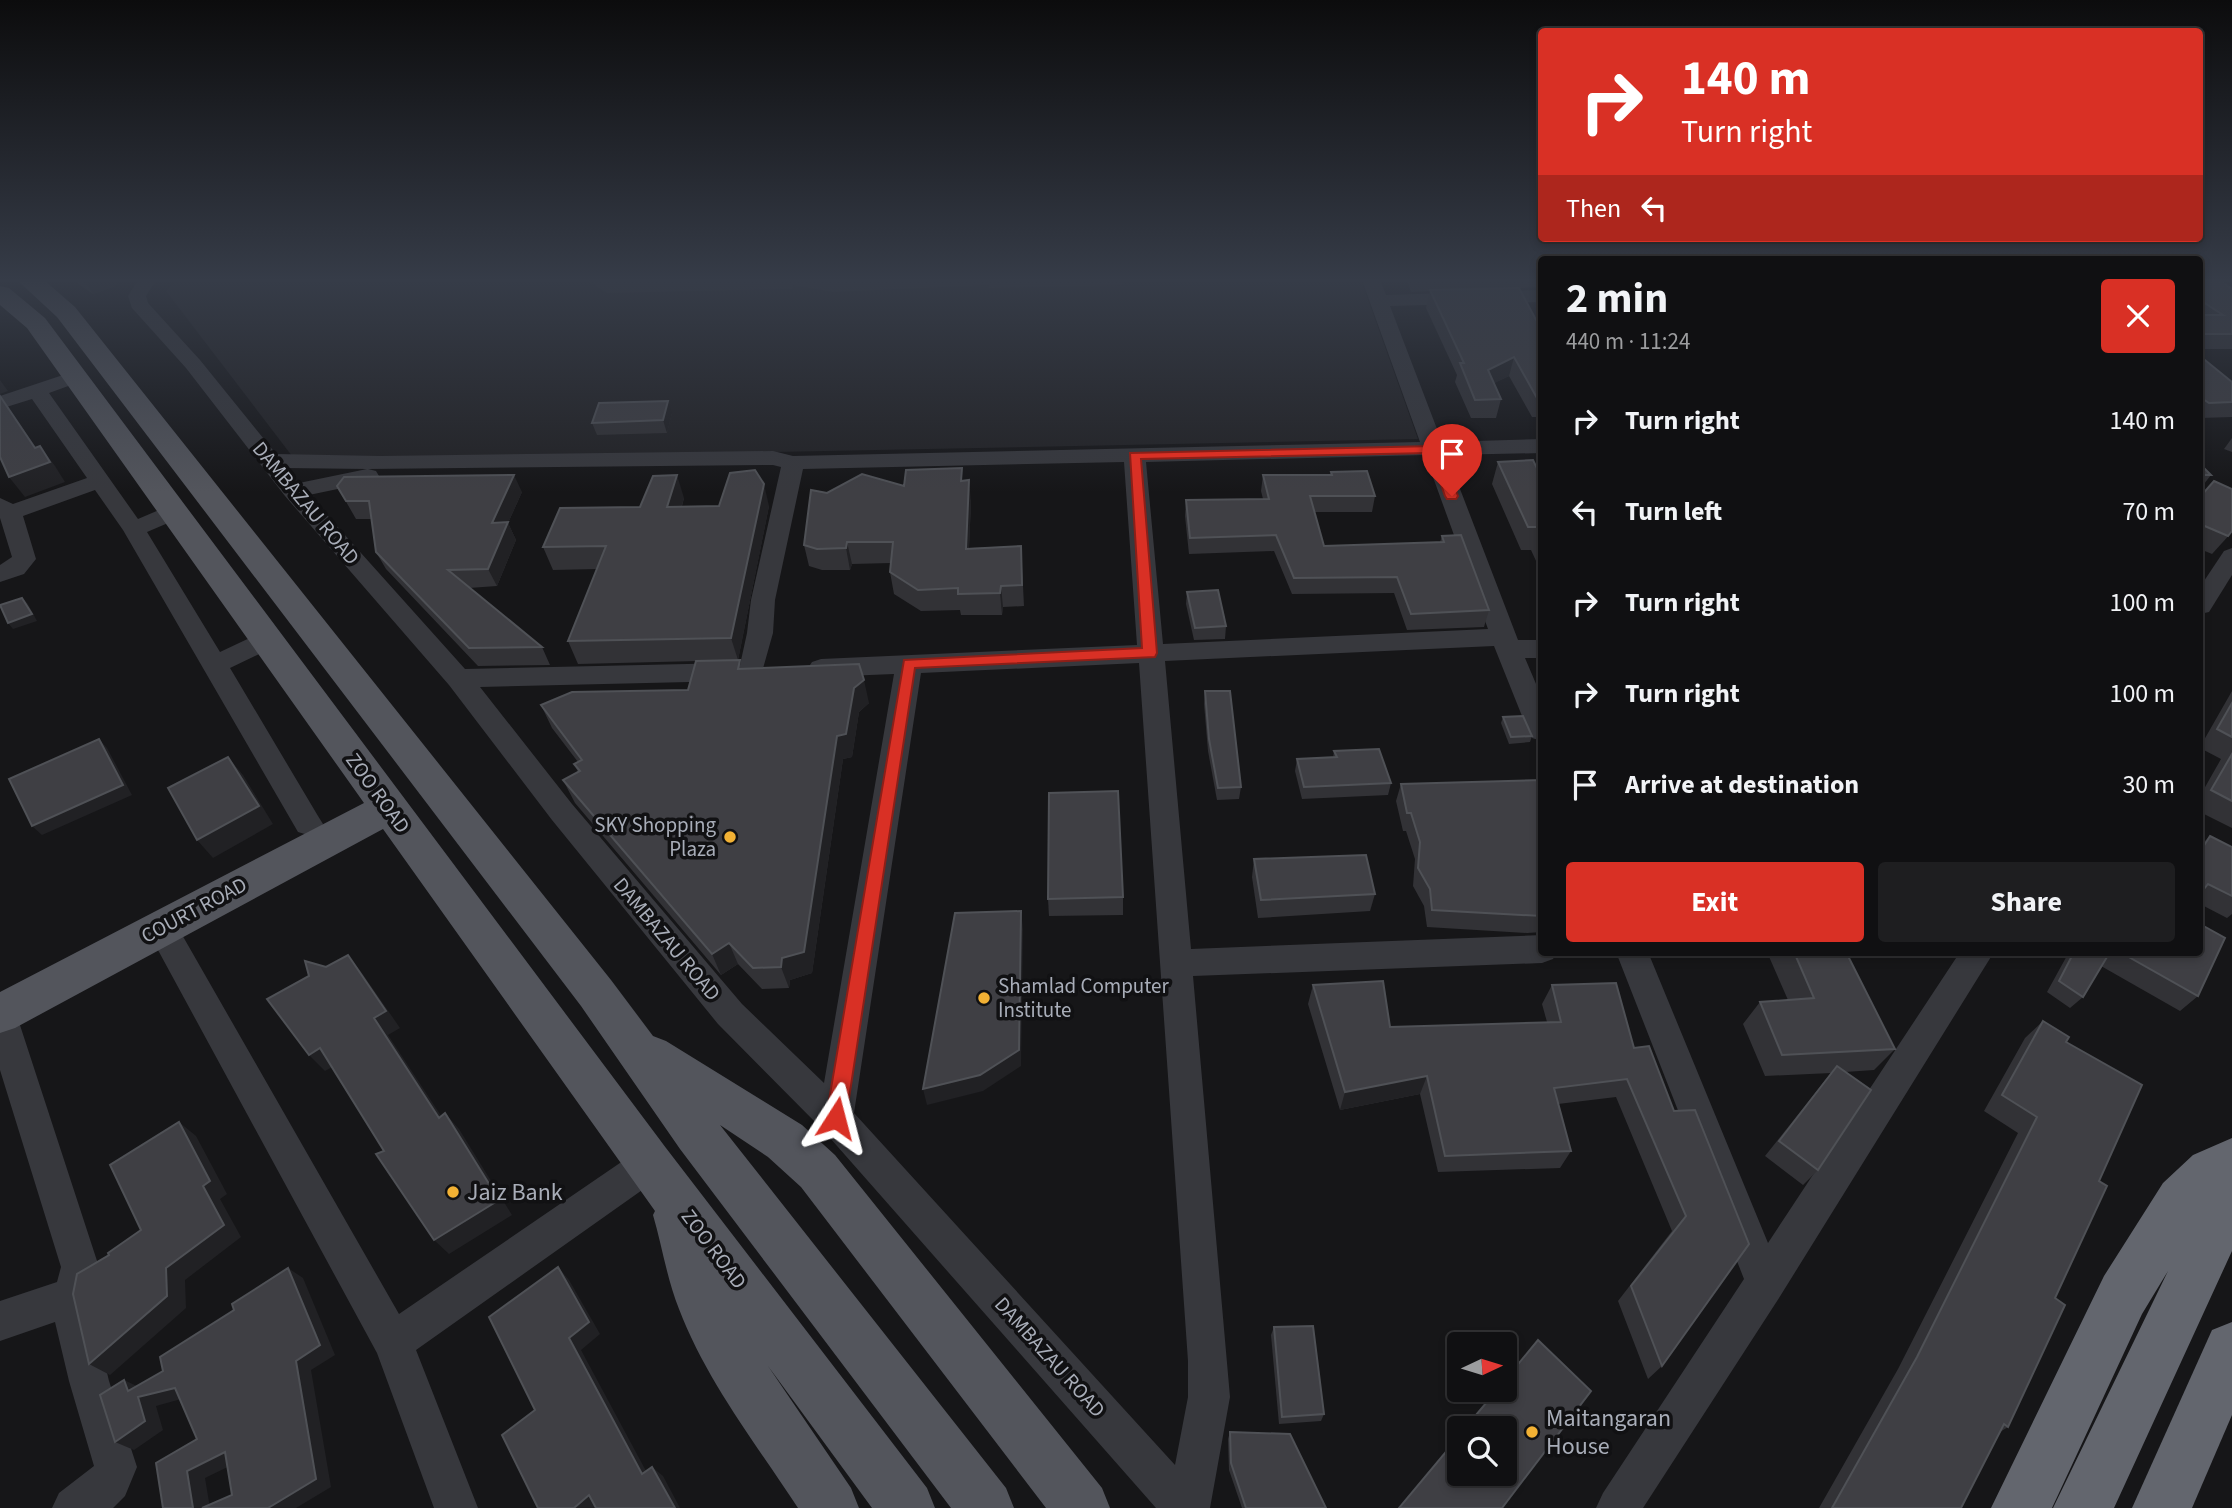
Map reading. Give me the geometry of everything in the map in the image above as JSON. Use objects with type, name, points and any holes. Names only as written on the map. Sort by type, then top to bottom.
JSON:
[{"type":"highway","points":[[2021,1508],[2123,1295],[2181,1201],[2211,1172],[2232,1163]]},
{"type":"highway","points":[[2083,1508],[2232,1194]]},
{"type":"highway","points":[[2162,1508],[2232,1350]]},
{"type":"main road","name":"ZOO ROAD","points":[[56,350],[661,1179],[906,1508]]},
{"type":"main road","points":[[96,350],[634,1045],[797,1264],[986,1508]]},
{"type":"main road","name":"COURT ROAD","points":[[0,987],[308,824],[382,798]]},
{"type":"main road","name":"COURT ROAD","points":[[0,1015],[162,928],[382,798]]},
{"type":"main road","points":[[634,1045],[785,1141],[818,1171],[1082,1508]]},
{"type":"main road","points":[[661,1179],[703,1306],[726,1350],[831,1508]]},
{"type":"street","name":"DAMBAZAU ROAD","points":[[181,350],[293,491],[458,678],[570,822],[730,1014],[836,1118],[1186,1508]]},
{"type":"street","points":[[1396,350],[1538,722]]},
{"type":"street","points":[[0,403],[75,377]]},
{"type":"street","points":[[36,390],[134,529],[308,824]]},
{"type":"street","points":[[293,491],[353,477],[768,469],[793,463],[1538,446]]},
{"type":"street","points":[[1135,456],[1149,653],[1177,963],[1209,1397],[1186,1508]]},
{"type":"street","points":[[270,461],[380,463],[773,458],[793,463]]},
{"type":"street","points":[[751,671],[760,633],[763,600],[793,463]]},
{"type":"street","points":[[0,574],[15,568],[24,559],[5,509],[100,481]]},
{"type":"street","points":[[134,529],[174,512]]},
{"type":"street","points":[[2203,601],[2232,556]]},
{"type":"street","points":[[214,665],[267,640]]},
{"type":"street","points":[[458,678],[784,670],[1149,653],[1506,643],[1538,648]]},
{"type":"street","points":[[836,1118],[909,663]]},
{"type":"street","points":[[162,928],[393,1342],[456,1508]]},
{"type":"street","points":[[1177,963],[1538,949]]},
{"type":"street","points":[[1634,956],[1765,1284]]},
{"type":"street","points":[[1618,1508],[1975,956]]},
{"type":"street","points":[[0,1015],[80,1267],[71,1306],[89,1381],[116,1467],[111,1481],[104,1488],[74,1508]]},
{"type":"street","points":[[393,1342],[661,1179]]},
{"type":"street","points":[[0,1321],[72,1297]]},
{"type":"shaded area","points":[[211,350],[1386,350],[1418,439],[337,461],[292,456]]},
{"type":"building","points":[[1458,350],[1538,350],[1538,398],[1514,357],[1488,370],[1501,399],[1475,400],[1460,363],[1464,363]]},
{"type":"building","points":[[2203,358],[2232,382],[2232,402],[2209,403],[2203,399]]},
{"type":"building","points":[[0,396],[35,448],[40,446],[50,462],[9,477],[0,457]]},
{"type":"building","points":[[668,401],[663,420],[592,423],[599,403]]},
{"type":"building","points":[[1533,460],[1538,471],[1538,527],[1528,527],[1498,462]]},
{"type":"building","points":[[2203,467],[2211,475],[2203,475]]},
{"type":"building","points":[[962,468],[961,481],[969,480],[966,549],[1021,546],[1022,585],[1001,586],[1000,593],[958,594],[958,588],[918,590],[890,572],[893,542],[847,542],[846,548],[817,549],[804,545],[811,490],[827,493],[862,474],[904,486],[906,470]]},
{"type":"building","points":[[755,470],[764,484],[731,638],[568,641],[606,546],[543,547],[560,508],[640,507],[653,476],[677,475],[667,507],[719,506],[730,473]]},
{"type":"building","points":[[1367,471],[1375,496],[1310,496],[1324,546],[1444,542],[1442,536],[1461,535],[1489,610],[1411,614],[1397,577],[1294,578],[1276,535],[1190,538],[1186,500],[1269,499],[1263,475],[1332,475],[1331,472]]},
{"type":"building","points":[[514,475],[492,523],[508,522],[488,569],[448,570],[542,647],[469,648],[376,552],[369,501],[346,501],[337,486],[344,477]]},
{"type":"building","points":[[2214,481],[2232,489],[2232,531],[2228,536],[2203,525],[2203,494]]},
{"type":"building","points":[[1218,590],[1226,626],[1195,628],[1187,592]]},
{"type":"building","points":[[22,598],[32,614],[8,623],[0,605]]},
{"type":"building","points":[[740,660],[738,669],[859,664],[864,680],[854,688],[846,734],[837,736],[804,952],[782,958],[781,967],[753,968],[729,943],[712,954],[563,780],[580,771],[574,764],[582,760],[541,705],[572,692],[688,690],[696,661]]},
{"type":"building","points":[[1205,691],[1230,691],[1241,787],[1218,788],[1209,739]]},
{"type":"building","points":[[2232,703],[2232,737],[2217,729]]},
{"type":"building","points":[[1523,716],[1532,736],[1511,737],[1503,717]]},
{"type":"building","points":[[99,739],[123,785],[32,826],[9,779]]},
{"type":"building","points":[[1379,749],[1391,783],[1304,787],[1297,759],[1337,757],[1334,751]]},
{"type":"building","points":[[2232,754],[2232,801],[2211,790]]},
{"type":"building","points":[[228,757],[259,806],[197,840],[168,788]]},
{"type":"building","points":[[1538,780],[1538,916],[1432,910],[1430,889],[1418,868],[1420,842],[1411,813],[1407,813],[1401,784]]},
{"type":"building","points":[[1118,791],[1123,897],[1048,899],[1049,793]]},
{"type":"building","points":[[2210,836],[2232,847],[2232,896],[2208,884],[2203,890],[2203,847]]},
{"type":"building","points":[[1366,855],[1375,894],[1261,900],[1254,859]]},
{"type":"building","name":"Shamlad Computer Institute","points":[[1021,911],[1019,1050],[980,1075],[923,1089],[955,913]]},
{"type":"building","points":[[2203,926],[2225,938],[2198,996],[2127,956],[2203,956]]},
{"type":"building","points":[[348,955],[386,1011],[374,1018],[439,1118],[445,1113],[499,1200],[434,1240],[376,1154],[384,1151],[320,1048],[309,1055],[267,999],[309,976],[305,961],[326,967]]},
{"type":"building","points":[[1796,956],[1848,956],[1895,1049],[1782,1055],[1760,1002],[1814,998]]},
{"type":"building","points":[[2072,956],[2107,957],[2083,997],[2059,981]]},
{"type":"building","points":[[1383,981],[1390,1027],[1561,1022],[1552,985],[1616,983],[1634,1048],[1649,1046],[1674,1111],[1695,1110],[1749,1244],[1662,1366],[1631,1286],[1686,1216],[1627,1079],[1554,1088],[1571,1151],[1445,1156],[1427,1076],[1345,1092],[1313,985]]},
{"type":"building","points":[[2043,1021],[2069,1037],[2066,1042],[2142,1085],[2099,1181],[2107,1186],[2055,1298],[2065,1305],[2008,1427],[2004,1424],[1961,1508],[1832,1508],[1917,1357],[2037,1117],[2002,1095]]},
{"type":"building","points":[[1837,1066],[1871,1090],[1818,1170],[1779,1141]]},
{"type":"building","points":[[179,1122],[210,1181],[203,1186],[224,1225],[166,1268],[167,1296],[89,1364],[73,1294],[77,1274],[109,1255],[108,1253],[141,1230],[110,1165]]},
{"type":"building","points":[[558,1267],[589,1322],[569,1338],[642,1474],[652,1467],[675,1508],[596,1508],[589,1495],[574,1508],[538,1508],[502,1435],[535,1410],[489,1317]]},
{"type":"building","points":[[288,1268],[320,1345],[296,1361],[316,1479],[268,1508],[202,1508],[232,1495],[225,1452],[187,1471],[193,1508],[163,1508],[156,1463],[197,1439],[175,1388],[138,1397],[145,1421],[115,1442],[100,1395],[124,1380],[128,1391],[163,1371],[160,1357],[234,1310],[232,1304]]},
{"type":"building","points":[[1313,1326],[1324,1414],[1282,1417],[1274,1327]]},
{"type":"building","name":"Maitangaran House","points":[[1538,1340],[1591,1391],[1502,1508],[1399,1508],[1447,1451],[1447,1486],[1517,1486],[1517,1416],[1475,1416],[1487,1402],[1517,1402],[1517,1365]]},
{"type":"building","points":[[1230,1432],[1290,1434],[1326,1508],[1246,1508],[1231,1463]]},
{"type":"place","name":"SKY Shopping Plaza","points":[[730,837]]},
{"type":"place","name":"Shamlad Computer Institute","points":[[984,998]]},
{"type":"place","name":"Jaiz Bank","points":[[453,1192]]},
{"type":"place","name":"Maitangaran House","points":[[1532,1432]]},
{"type":"route","points":[[836,1118],[909,663],[1149,653],[1135,456],[1434,450],[1452,496]]}]
